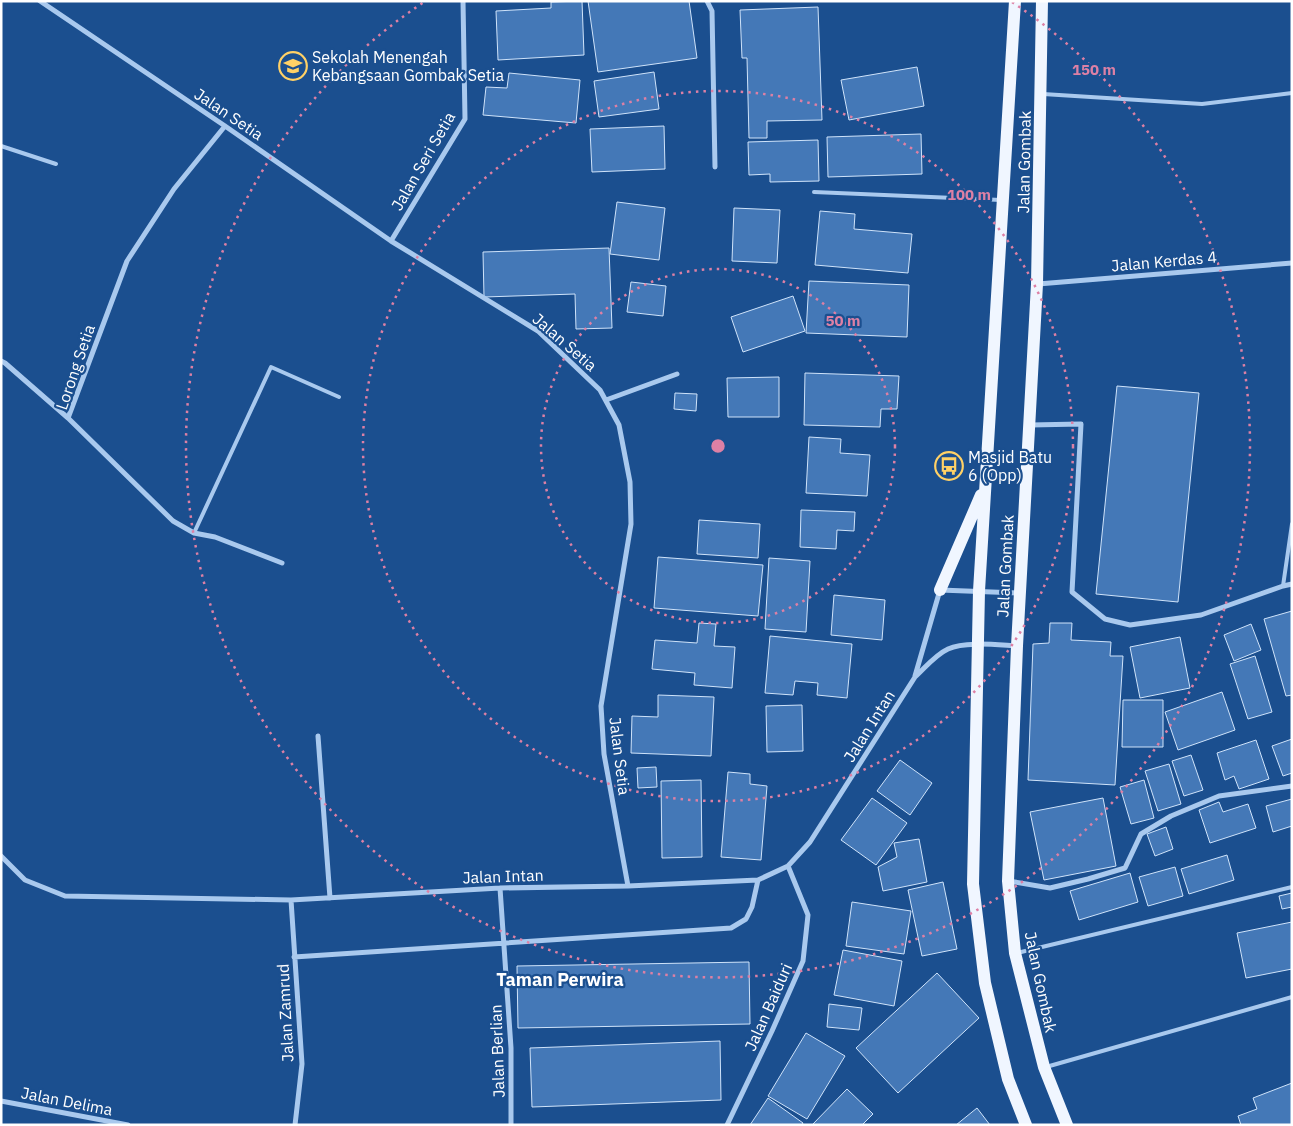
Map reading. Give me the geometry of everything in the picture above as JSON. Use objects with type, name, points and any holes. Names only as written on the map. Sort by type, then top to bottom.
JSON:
[{"type":"main road","name":"Jalan Gombak","points":[[1015,1],[979,591],[973,884],[985,983],[1008,1079],[1026,1125]]},
{"type":"main road","name":"Jalan Gombak","points":[[1042,1],[1037,284],[1017,646],[1008,880],[1015,953],[1044,1067],[1067,1125]]},
{"type":"main road","points":[[940,590],[985,486]]},
{"type":"street","name":"Jalan Setia","points":[[40,1],[392,241],[538,331],[600,390],[619,424],[630,482],[631,524],[601,706],[604,754],[628,886]]},
{"type":"street","name":"Jalan Seri Setia","points":[[392,241],[465,119],[463,1]]},
{"type":"street","points":[[707,1],[712,10],[715,167]]},
{"type":"street","name":"Lorong Setia","points":[[225,126],[174,189],[127,261],[68,418],[172,521],[194,533],[215,537],[282,563]]},
{"type":"street","name":"Jalan Kerdas 4","points":[[1037,284],[1292,263]]},
{"type":"street","points":[[1,361],[5,362],[68,418]]},
{"type":"street","points":[[606,400],[677,374]]},
{"type":"street","points":[[1030,425],[1081,424],[1072,592],[1105,619],[1130,625],[1201,615],[1292,584]]},
{"type":"street","points":[[940,590],[1020,593]]},
{"type":"street","name":"Jalan Intan","points":[[915,677],[940,590]]},
{"type":"street","name":"Jalan Intan","points":[[1,856],[25,880],[65,896],[290,900],[500,888],[628,886],[758,880],[788,866],[810,842],[915,677],[948,649],[977,644],[1017,646]]},
{"type":"street","points":[[318,736],[330,898]]},
{"type":"street","points":[[1008,880],[1050,888],[1088,880],[1125,868],[1140,834],[1172,816],[1219,796],[1292,786]]},
{"type":"street","name":"Jalan Baiduri","points":[[727,1125],[803,961],[808,915],[788,866]]},
{"type":"street","points":[[294,957],[731,928],[746,919],[752,906],[758,880]]},
{"type":"street","name":"Jalan Berlian","points":[[500,888],[511,1048],[511,1125]]},
{"type":"street","name":"Jalan Zamrud","points":[[290,900],[302,1064],[295,1125]]},
{"type":"street","name":"Jalan Delima","points":[[1,1101],[128,1125]]},
{"type":"lane","points":[[1041,94],[1202,104],[1292,93]]},
{"type":"lane","points":[[1,146],[56,164]]},
{"type":"lane","points":[[814,192],[1003,200]]},
{"type":"lane","points":[[194,533],[271,367],[339,397]]},
{"type":"lane","points":[[1283,586],[1292,524]]},
{"type":"lane","points":[[1015,953],[1292,887]]},
{"type":"lane","points":[[1044,1067],[1292,997]]},
{"type":"building","points":[[582,1],[584,55],[498,60],[496,11],[551,8],[551,2]]},
{"type":"building","points":[[588,1],[689,1],[697,58],[598,72]]},
{"type":"building","points":[[818,7],[822,120],[767,121],[767,138],[749,138],[747,58],[742,58],[740,10]]},
{"type":"building","points":[[917,67],[924,106],[849,120],[841,80]]},
{"type":"building","points":[[654,72],[659,109],[599,117],[594,81]]},
{"type":"building","points":[[509,73],[580,80],[576,123],[483,115],[486,87],[507,88]]},
{"type":"building","points":[[664,126],[665,169],[592,172],[590,129]]},
{"type":"building","points":[[921,134],[922,174],[828,177],[827,137]]},
{"type":"building","points":[[818,140],[819,181],[770,182],[770,174],[749,175],[748,142]]},
{"type":"building","points":[[617,202],[665,208],[659,260],[610,254]]},
{"type":"building","points":[[734,208],[780,210],[777,263],[732,261]]},
{"type":"building","points":[[820,211],[855,214],[854,229],[912,234],[908,273],[815,265]]},
{"type":"building","points":[[609,248],[612,328],[576,329],[575,294],[484,297],[483,252]]},
{"type":"building","points":[[809,281],[909,285],[907,337],[806,333]]},
{"type":"building","points":[[631,282],[666,286],[663,316],[627,312]]},
{"type":"building","points":[[793,296],[805,331],[743,352],[731,317]]},
{"type":"building","points":[[805,373],[899,376],[897,409],[881,409],[880,427],[804,425]]},
{"type":"building","points":[[779,377],[779,417],[728,417],[727,378]]},
{"type":"building","points":[[1117,386],[1199,393],[1178,602],[1096,594]]},
{"type":"building","points":[[675,393],[697,394],[696,411],[674,409]]},
{"type":"building","points":[[809,437],[841,439],[840,453],[870,455],[867,496],[806,493]]},
{"type":"building","points":[[801,510],[855,512],[854,531],[837,530],[836,549],[800,547]]},
{"type":"building","points":[[699,520],[760,524],[758,558],[697,554]]},
{"type":"building","points":[[658,557],[763,565],[758,616],[654,608]]},
{"type":"building","points":[[769,558],[810,561],[806,632],[765,629]]},
{"type":"building","points":[[834,595],[885,600],[882,640],[831,635]]},
{"type":"building","points":[[1292,611],[1292,695],[1286,696],[1264,619]]},
{"type":"building","points":[[699,623],[716,624],[714,646],[735,647],[732,688],[694,685],[695,673],[652,669],[655,640],[697,643]]},
{"type":"building","points":[[1050,623],[1072,623],[1071,640],[1111,642],[1110,656],[1123,656],[1115,785],[1028,780],[1033,644],[1049,643]]},
{"type":"building","points":[[1251,624],[1261,650],[1234,661],[1224,635]]},
{"type":"building","points":[[770,636],[852,644],[847,698],[817,695],[818,683],[795,681],[793,695],[765,693]]},
{"type":"building","points":[[1180,637],[1190,688],[1140,698],[1130,647]]},
{"type":"building","points":[[1255,656],[1272,712],[1248,719],[1230,664]]},
{"type":"building","points":[[1222,692],[1235,730],[1178,750],[1165,712]]},
{"type":"building","points":[[658,695],[714,697],[711,756],[631,753],[632,716],[658,717]]},
{"type":"building","points":[[1123,700],[1163,700],[1163,747],[1122,747]]},
{"type":"building","points":[[802,705],[803,751],[767,752],[766,706]]},
{"type":"building","points":[[1292,739],[1292,773],[1283,776],[1272,746]]},
{"type":"building","points":[[1256,740],[1269,779],[1239,789],[1234,776],[1225,780],[1217,753]]},
{"type":"building","points":[[1191,755],[1203,790],[1184,796],[1172,761]]},
{"type":"building","points":[[900,760],[932,783],[910,815],[877,791]]},
{"type":"building","points":[[1169,764],[1181,804],[1158,811],[1145,771]]},
{"type":"building","points":[[656,767],[657,787],[638,788],[637,768]]},
{"type":"building","points":[[728,772],[750,774],[750,784],[767,786],[761,860],[721,857]]},
{"type":"building","points":[[701,780],[702,857],[662,858],[661,781]]},
{"type":"building","points":[[1144,780],[1154,818],[1131,824],[1120,787]]},
{"type":"building","points":[[872,798],[907,823],[876,865],[841,840]]},
{"type":"building","points":[[1103,798],[1116,866],[1044,880],[1030,812]]},
{"type":"building","points":[[1292,799],[1292,826],[1273,832],[1266,806]]},
{"type":"building","points":[[1219,802],[1223,812],[1248,804],[1256,828],[1210,843],[1199,810]]},
{"type":"building","points":[[1166,827],[1173,849],[1155,856],[1147,834]]},
{"type":"building","points":[[919,839],[927,882],[883,891],[878,867],[897,857],[894,843]]},
{"type":"building","points":[[1227,855],[1234,880],[1189,894],[1181,869]]},
{"type":"building","points":[[1175,867],[1183,896],[1148,906],[1139,877]]},
{"type":"building","points":[[1130,873],[1138,902],[1079,920],[1070,891]]},
{"type":"building","points":[[943,882],[957,949],[922,956],[908,890]]},
{"type":"building","points":[[1292,893],[1292,907],[1282,909],[1279,896]]},
{"type":"building","points":[[852,902],[911,911],[904,954],[846,946]]},
{"type":"building","points":[[1292,922],[1292,969],[1246,978],[1237,933]]},
{"type":"building","points":[[843,950],[902,961],[894,1006],[834,995]]},
{"type":"building","points":[[749,962],[750,1024],[518,1028],[517,966]]},
{"type":"building","points":[[937,973],[979,1018],[898,1093],[856,1048]]},
{"type":"building","points":[[829,1004],[862,1008],[859,1030],[827,1027]]},
{"type":"building","points":[[806,1033],[845,1056],[807,1119],[768,1096]]},
{"type":"building","points":[[720,1041],[721,1100],[532,1107],[530,1048]]},
{"type":"building","points":[[1292,1083],[1292,1125],[1241,1125],[1238,1116],[1257,1109],[1253,1098]]},
{"type":"building","points":[[847,1089],[873,1114],[862,1125],[812,1125]]},
{"type":"building","points":[[768,1098],[803,1123],[802,1125],[750,1125]]},
{"type":"building","points":[[977,1108],[990,1125],[956,1125]]},
{"type":"place","name":"Sekolah Menengah Kebangsaan Gombak Setia","points":[[293,66]]},
{"type":"place","name":"Masjid Batu 6 (Opp)","points":[[949,466]]},
{"type":"district","name":"Taman Perwira","points":[[560,980]]}]
